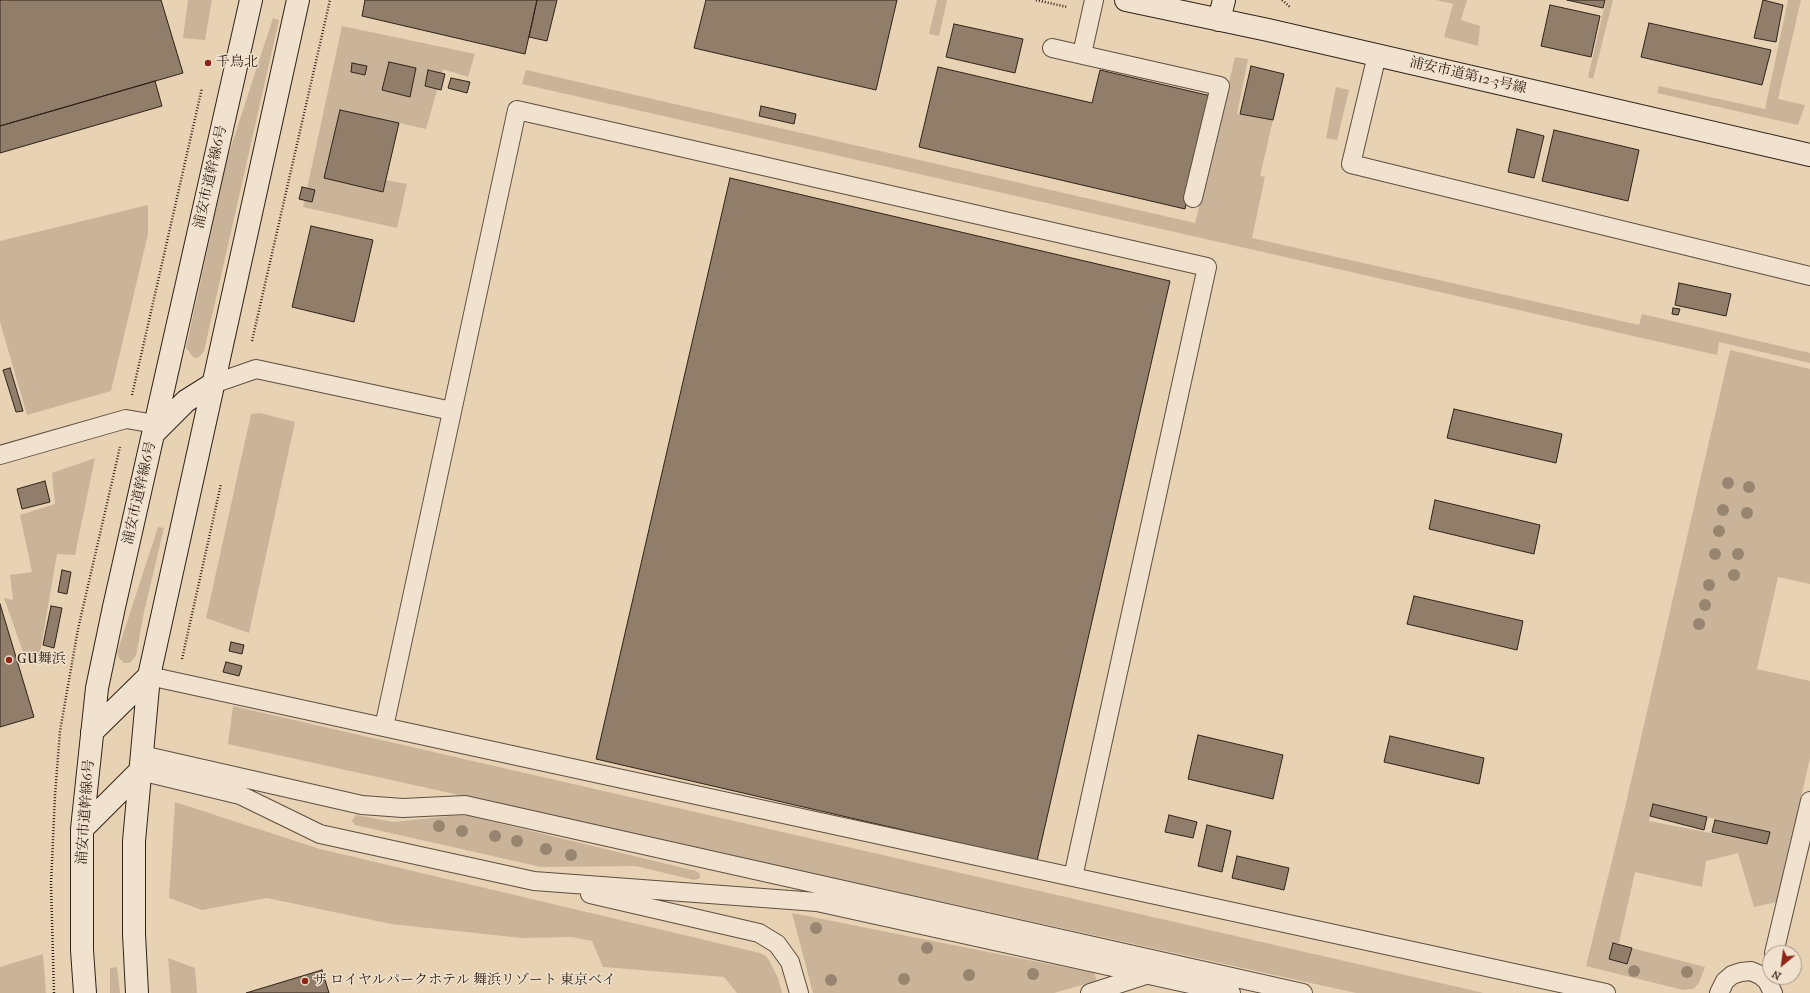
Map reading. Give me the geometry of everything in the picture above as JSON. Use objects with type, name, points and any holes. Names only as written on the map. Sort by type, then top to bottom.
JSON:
[{"type":"street","name":"浦安市道幹線6号","points":[[85,993],[82,950],[82,829],[97,688],[251,0]]},
{"type":"street","points":[[137,993],[134,934],[134,841],[149,676],[298,0]]},
{"type":"street","name":"浦安市道第12-3号線","points":[[1126,0],[1221,10],[1377,55],[1810,155]]},
{"type":"street","points":[[154,429],[186,401],[214,384]]},
{"type":"street","points":[[92,732],[149,676]]},
{"type":"street","points":[[82,829],[141,763]]},
{"type":"lane","points":[[1082,54],[1094,0]]},
{"type":"lane","points":[[1052,48],[1220,86],[1193,198]]},
{"type":"lane","points":[[1377,55],[1351,164],[1810,276]]},
{"type":"lane","points":[[384,727],[517,110],[1207,266],[1073,877]]},
{"type":"lane","points":[[214,384],[256,369],[452,411]]},
{"type":"lane","points":[[0,454],[126,419],[154,429]]},
{"type":"lane","points":[[149,676],[1606,993]]},
{"type":"lane","points":[[141,763],[240,795],[320,834],[534,881],[759,934],[777,944],[782,950],[790,962],[799,993]]},
{"type":"lane","points":[[141,763],[362,805],[403,808],[464,805],[1303,993]]},
{"type":"lane","points":[[1776,945],[1810,801]]},
{"type":"lane","points":[[534,881],[817,902],[1147,974],[1183,988],[1231,993]]},
{"type":"lane","points":[[1719,993],[1725,981],[1732,975],[1750,971],[1762,976]]},
{"type":"lane","points":[[1090,993],[1147,974]]},
{"type":"path","points":[[245,373],[330,0]]},
{"type":"path","points":[[78,629],[202,85]]},
{"type":"path","points":[[177,682],[221,481]]},
{"type":"shaded area","points":[[188,0],[212,0],[205,40],[183,38]]},
{"type":"shaded area","points":[[937,0],[947,0],[939,36],[929,34]]},
{"type":"shaded area","points":[[1436,0],[1467,0],[1461,20],[1480,26],[1478,46],[1444,37],[1453,4]]},
{"type":"shaded area","points":[[1606,0],[1613,0],[1593,79],[1588,77]]},
{"type":"shaded area","points":[[1788,0],[1801,0],[1778,99],[1805,105],[1798,125],[1657,93],[1659,86],[1765,109]]},
{"type":"shaded area","points":[[273,18],[279,20],[204,351],[199,357],[194,358],[186,348],[227,159]]},
{"type":"shaded area","points":[[342,26],[475,54],[468,77],[443,69],[426,129],[340,110],[324,178],[383,192],[386,180],[407,184],[397,228],[303,207]]},
{"type":"shaded area","points":[[1235,57],[1248,59],[1237,114],[1273,120],[1260,176],[1265,177],[1252,238],[1639,325],[1642,314],[1810,353],[1810,363],[1719,342],[1717,355],[522,84],[526,70],[1195,223]]},
{"type":"shaded area","points":[[1336,87],[1349,90],[1337,140],[1326,138]]},
{"type":"shaded area","points":[[148,205],[148,234],[111,391],[27,415],[0,322],[0,241]]},
{"type":"shaded area","points":[[1730,350],[1810,369],[1810,584],[1778,577],[1757,669],[1810,681],[1810,758],[1777,902],[1754,907],[1738,853],[1706,861],[1702,887],[1635,872],[1619,943],[1613,944],[1609,959],[1627,964],[1632,948],[1705,967],[1699,983],[1693,989],[1683,990],[1586,966],[1623,816]],"holes":[[[1653,804],[1769,832],[1767,844],[1649,821]]]},
{"type":"shaded area","points":[[260,413],[295,422],[249,633],[206,618],[251,414]]},
{"type":"shaded area","points":[[95,458],[75,555],[57,554],[39,659],[27,663],[4,598],[13,600],[10,575],[32,572],[20,515],[55,504],[52,473]]},
{"type":"shaded area","points":[[158,527],[164,528],[144,612],[136,656],[130,663],[124,663],[119,658],[117,653]]},
{"type":"shaded area","points":[[233,706],[1484,993],[1356,993],[228,744]]},
{"type":"shaded area","points":[[175,802],[320,849],[760,953],[766,956],[770,962],[778,978],[782,993],[737,993],[724,977],[603,967],[592,941],[571,937],[522,938],[391,924],[267,898],[202,910],[169,898]]},
{"type":"shaded area","points":[[356,815],[393,822],[460,815],[469,816],[696,871],[700,874],[700,878],[694,880],[636,866],[541,867],[355,825],[352,821]]},
{"type":"shaded area","points":[[792,913],[1094,973],[1097,981],[1054,993],[813,993]]},
{"type":"shaded area","points":[[43,954],[46,993],[0,993],[0,967]]},
{"type":"shaded area","points":[[168,958],[195,968],[197,993],[171,993]]},
{"type":"shaded area","points":[[117,967],[120,993],[110,993],[110,968]]},
{"type":"building","points":[[0,0],[161,0],[183,73],[0,126]]},
{"type":"building","points":[[365,0],[537,0],[525,54],[362,16]]},
{"type":"building","points":[[537,0],[557,0],[547,41],[529,37]]},
{"type":"building","points":[[706,0],[897,0],[876,90],[694,48]]},
{"type":"building","points":[[1567,0],[1605,0],[1603,8]]},
{"type":"building","points":[[1763,0],[1783,5],[1776,42],[1754,38]]},
{"type":"building","points":[[1550,5],[1600,16],[1591,57],[1541,46]]},
{"type":"building","points":[[1649,23],[1771,50],[1762,85],[1641,57]]},
{"type":"building","points":[[954,24],[1023,39],[1015,73],[946,57]]},
{"type":"building","points":[[389,62],[416,68],[410,97],[382,90]]},
{"type":"building","points":[[352,63],[367,66],[365,75],[351,72]]},
{"type":"building","points":[[1251,66],[1284,74],[1273,120],[1240,114]]},
{"type":"building","points":[[938,67],[1092,103],[1100,70],[1211,96],[1185,209],[919,147]]},
{"type":"building","points":[[428,70],[445,74],[441,90],[425,86]]},
{"type":"building","points":[[451,78],[470,82],[467,93],[448,88]]},
{"type":"building","points":[[155,81],[162,106],[0,153],[0,126]]},
{"type":"building","points":[[761,106],[796,114],[794,124],[759,116]]},
{"type":"building","points":[[340,110],[399,123],[383,192],[324,178]]},
{"type":"building","points":[[1517,129],[1544,136],[1534,178],[1508,172]]},
{"type":"building","points":[[1554,130],[1639,150],[1628,201],[1542,181]]},
{"type":"building","points":[[730,178],[1170,281],[1037,861],[596,759]]},
{"type":"building","points":[[302,187],[315,190],[312,202],[299,199]]},
{"type":"building","points":[[311,226],[373,240],[354,322],[292,307]]},
{"type":"building","points":[[1679,283],[1731,294],[1726,316],[1675,305]]},
{"type":"building","points":[[1673,308],[1680,309],[1678,315],[1672,314]]},
{"type":"building","points":[[10,368],[23,411],[16,412],[3,370]]},
{"type":"building","points":[[1454,409],[1562,434],[1556,463],[1447,438]]},
{"type":"building","points":[[45,481],[50,502],[22,509],[17,489]]},
{"type":"building","points":[[1435,500],[1540,525],[1534,554],[1429,529]]},
{"type":"building","points":[[62,570],[71,572],[67,594],[58,592]]},
{"type":"building","points":[[1414,596],[1523,621],[1517,650],[1407,624]]},
{"type":"building","name":"GU舞浜","points":[[0,604],[34,717],[0,727]]},
{"type":"building","points":[[51,606],[62,608],[54,648],[43,645]]},
{"type":"building","points":[[231,642],[244,645],[242,654],[229,651]]},
{"type":"building","points":[[226,662],[242,666],[239,676],[223,672]]},
{"type":"building","points":[[1198,735],[1283,755],[1273,799],[1188,779]]},
{"type":"building","points":[[1390,736],[1484,758],[1479,784],[1384,762]]},
{"type":"building","points":[[1653,804],[1707,817],[1704,830],[1650,816]]},
{"type":"building","points":[[1169,815],[1197,822],[1193,838],[1165,832]]},
{"type":"building","points":[[1715,820],[1770,832],[1767,844],[1712,832]]},
{"type":"building","points":[[1207,825],[1231,831],[1222,872],[1198,866]]},
{"type":"building","points":[[1237,856],[1289,868],[1284,890],[1232,878]]},
{"type":"building","points":[[1613,943],[1632,948],[1627,964],[1609,959]]},
{"type":"building","name":"ザ ロイヤルパークホテル 舞浜リゾート 東京ベイ","points":[[322,970],[329,993],[246,993]]},
{"type":"place","name":"千鳥北","points":[[208,63]]},
{"type":"place","name":"GU舞浜","points":[[9,660]]},
{"type":"place","name":"ザ ロイヤルパークホテル 舞浜リゾート 東京ベイ","points":[[305,981]]}]
